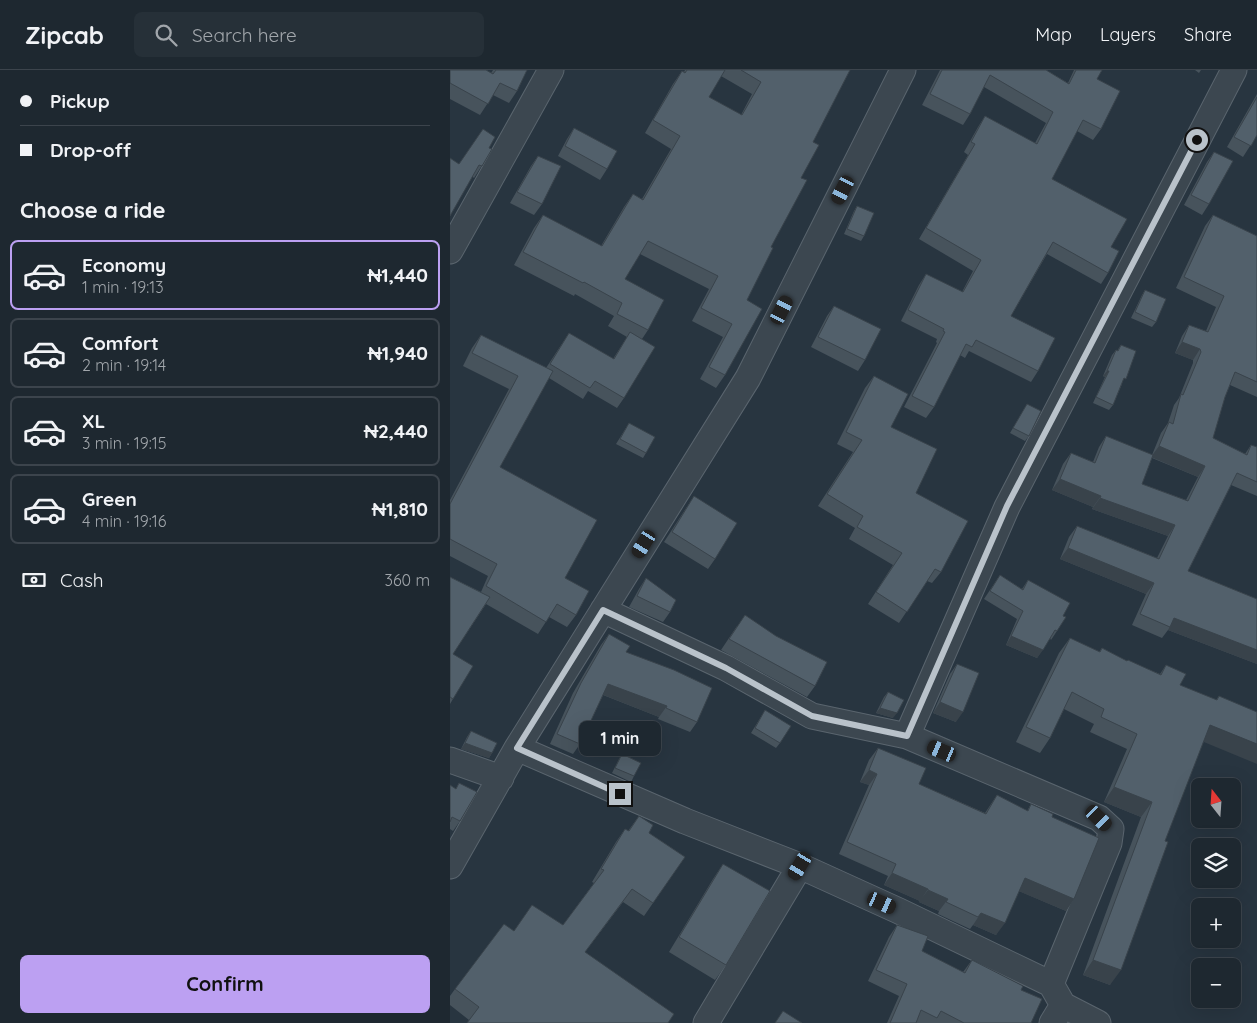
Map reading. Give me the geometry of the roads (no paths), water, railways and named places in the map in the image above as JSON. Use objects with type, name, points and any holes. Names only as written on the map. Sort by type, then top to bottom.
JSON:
[{"type":"street","points":[[450,251],[551,70]]},
{"type":"street","points":[[450,866],[517,748],[748,378],[903,70]]},
{"type":"street","points":[[907,736],[1007,506],[1234,70]]},
{"type":"street","points":[[603,610],[726,668],[812,716],[907,736],[1099,818],[1111,829],[1109,843],[1055,1004]]},
{"type":"street","points":[[517,748],[685,821],[800,866],[899,911],[1055,1004],[1098,1023]]},
{"type":"street","points":[[450,760],[501,778]]},
{"type":"street","points":[[706,1023],[800,866]]}]
